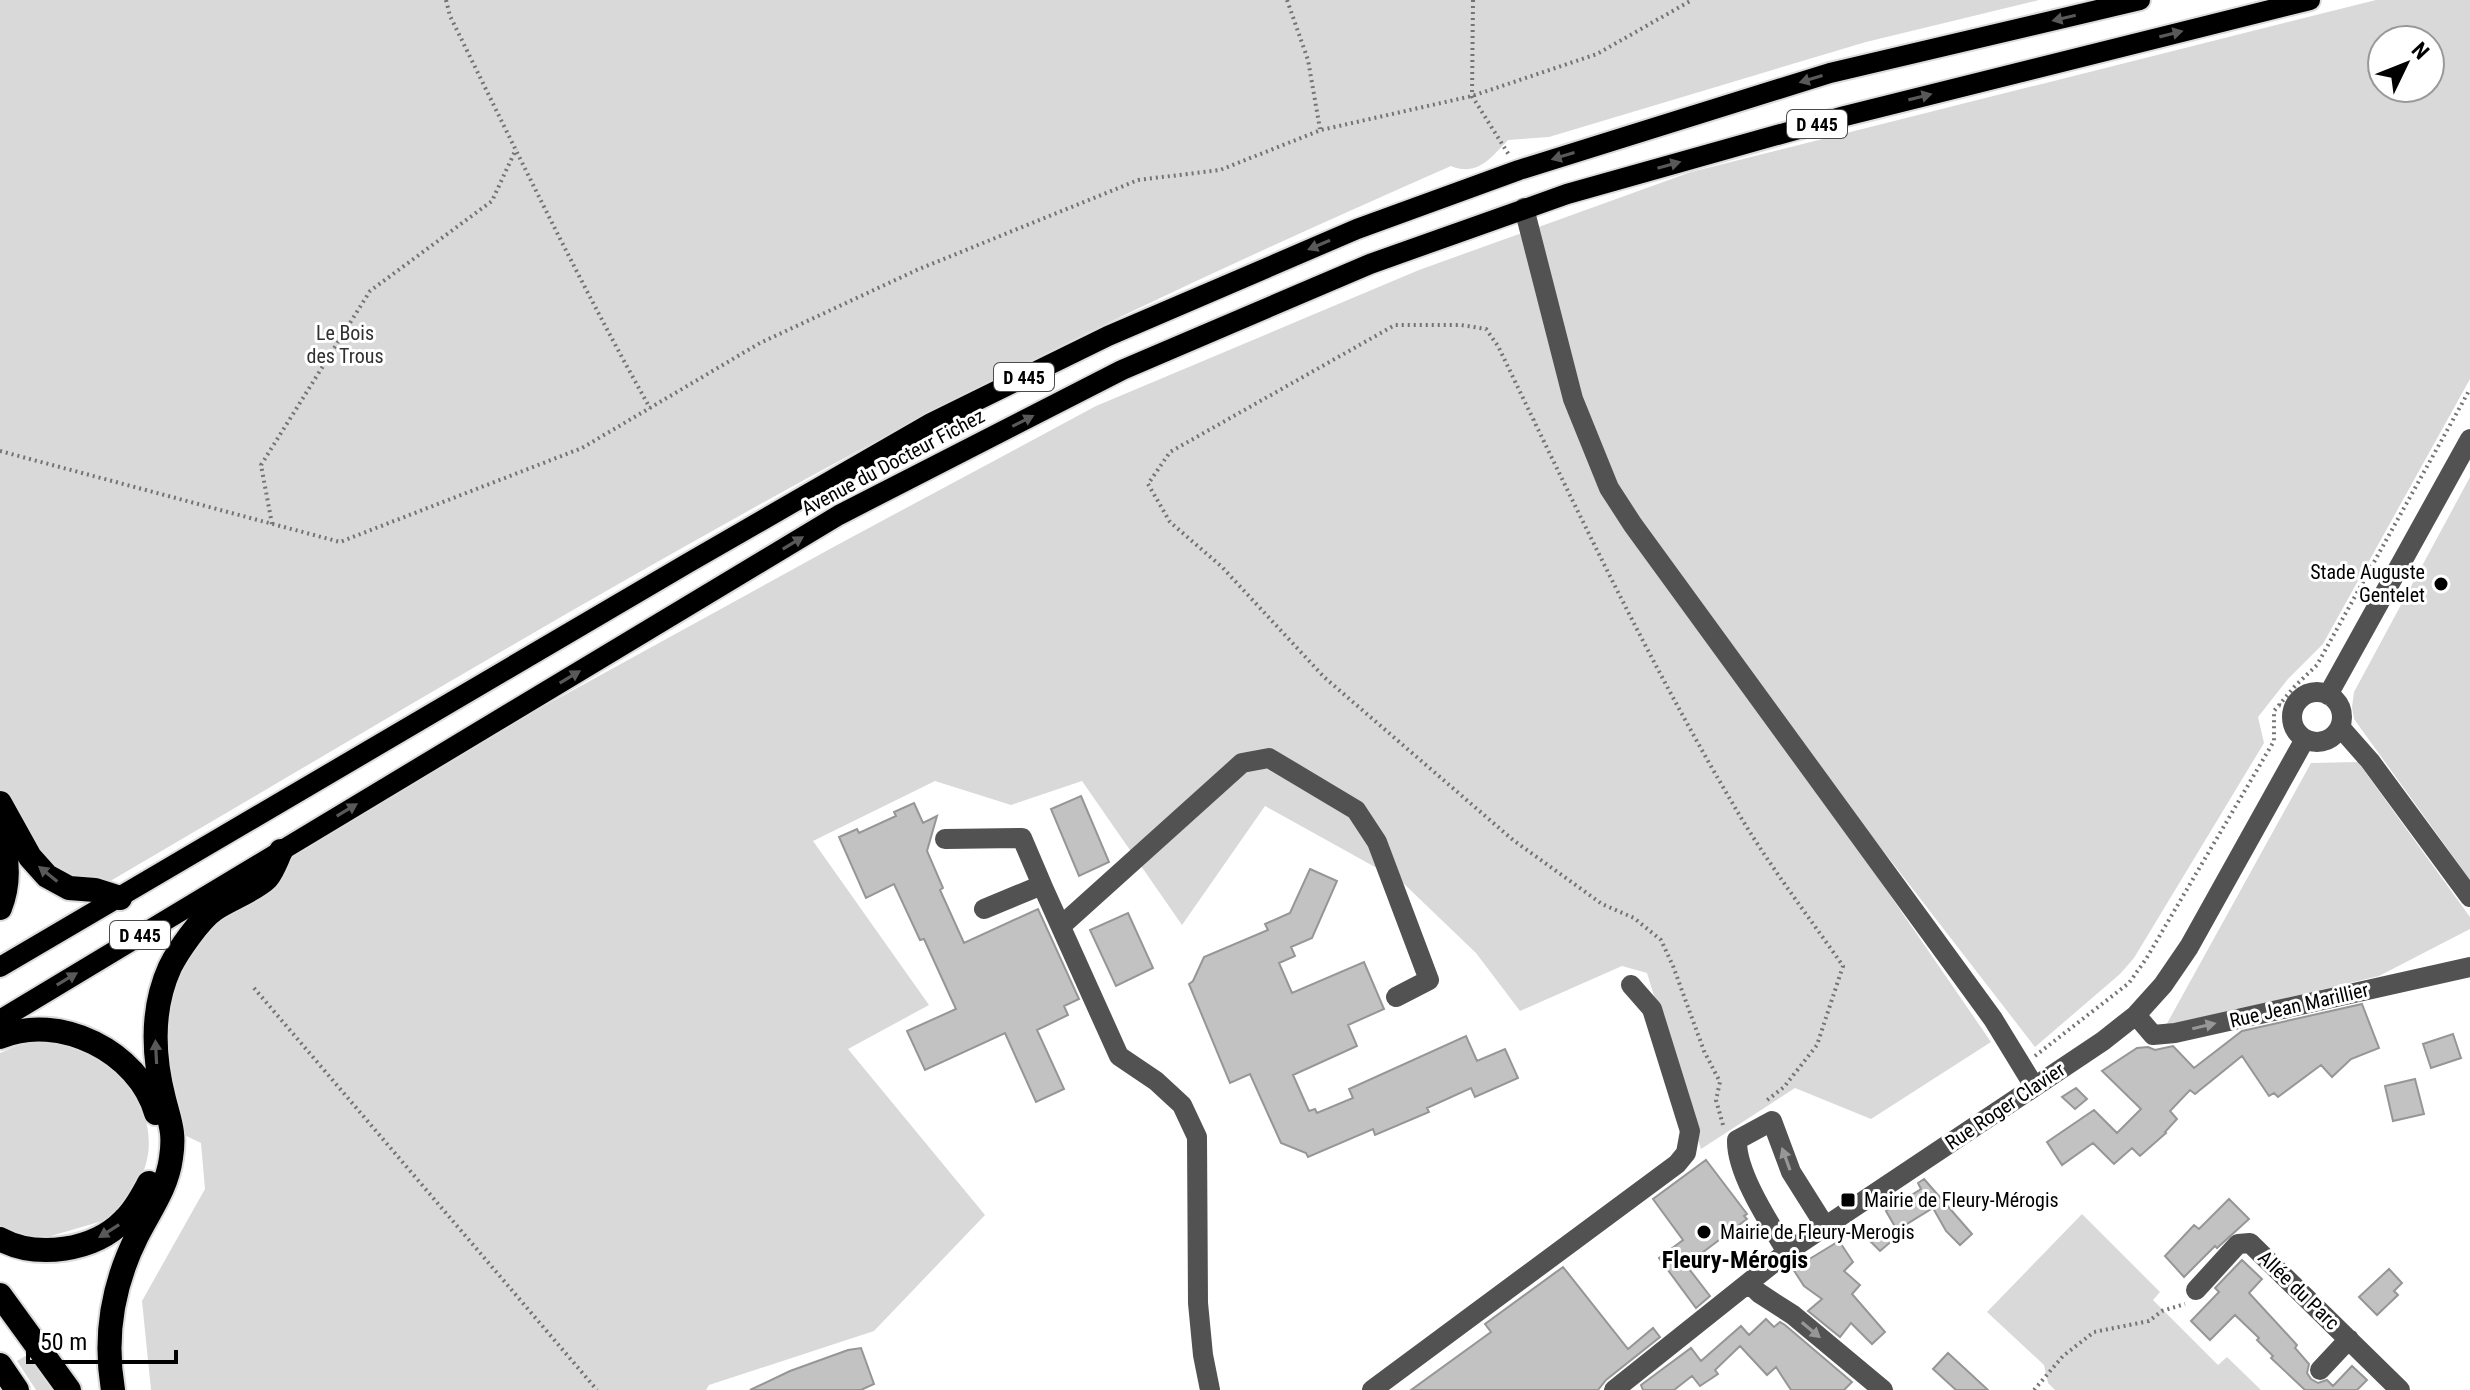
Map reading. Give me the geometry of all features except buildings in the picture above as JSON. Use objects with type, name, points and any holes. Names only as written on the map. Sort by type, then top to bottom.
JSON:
[{"type":"highway","points":[[0,803],[30,857],[47,876],[69,888],[95,890],[120,898]]},
{"type":"highway","points":[[0,833],[8,876],[0,908]]},
{"type":"highway","points":[[113,1390],[109,1338],[120,1279],[127,1256],[165,1186],[171,1160],[174,1130],[156,1060],[155,1030],[159,999],[170,966],[211,912],[268,877],[281,851]]},
{"type":"highway","points":[[0,1037],[13,1031],[42,1028],[94,1043],[122,1060],[139,1076],[152,1100],[159,1126],[152,1179],[123,1222],[98,1238],[72,1248],[44,1251],[11,1245],[0,1239]]},
{"type":"highway","points":[[0,1295],[69,1390]]},
{"type":"highway","points":[[0,1365],[17,1390]]},
{"type":"main road","name":"D 445","points":[[0,967],[931,423],[1108,336],[1357,229],[1519,170],[1830,73],[2140,0]]},
{"type":"main road","name":"Avenue du Docteur Fichez","points":[[281,851],[853,508],[1122,370],[1370,264],[1567,194],[1845,116],[2310,0]]},
{"type":"main road","name":"D 445","points":[[0,1020],[281,851]]},
{"type":"street","points":[[1524,208],[1573,399],[1609,488],[1993,1019],[2034,1086]]},
{"type":"street","points":[[2328,695],[2470,439]]},
{"type":"street","points":[[2317,692],[2328,695],[2336,701],[2341,711],[2340,727],[2335,735],[2322,742],[2305,739],[2296,731],[2286,708],[2308,694],[2317,692]]},
{"type":"street","points":[[2340,727],[2370,761],[2470,897]]},
{"type":"street","name":"Rue Roger Clavier","points":[[1617,1389],[1787,1252],[2103,1041],[2136,1015],[2163,985],[2189,947],[2305,739]]},
{"type":"street","points":[[1061,926],[1242,763],[1269,758],[1356,810],[1377,842],[1429,980],[1396,997]]},
{"type":"street","points":[[945,839],[1022,838],[1119,1056],[1156,1081],[1182,1105],[1197,1137],[1198,1303],[1210,1390]]},
{"type":"street","points":[[984,909],[1042,885]]},
{"type":"street","name":"Rue Jean Marillier","points":[[2136,1015],[2153,1035],[2175,1033],[2470,967]]},
{"type":"street","points":[[1372,1390],[1677,1164],[1686,1153],[1690,1131],[1660,1029],[1652,1009],[1631,985]]},
{"type":"street","points":[[1787,1252],[1763,1211],[1737,1154],[1737,1140],[1772,1121],[1791,1172],[1825,1226]]},
{"type":"street","name":"Allée du Parc","points":[[2196,1290],[2238,1244],[2250,1243],[2400,1390]]},
{"type":"street","points":[[1749,1283],[1793,1315],[1883,1390]]},
{"type":"street","points":[[2320,1370],[2349,1339]]},
{"type":"path","points":[[446,0],[450,16],[599,317],[650,408]]},
{"type":"path","points":[[1287,0],[1308,60],[1321,130]]},
{"type":"path","points":[[1473,0],[1472,96],[1519,170]]},
{"type":"path","points":[[0,451],[340,542],[582,448],[760,343],[919,269],[1138,180],[1220,170],[1321,130],[1472,96],[1597,54],[1692,0]]},
{"type":"path","points":[[272,524],[261,465],[370,291],[492,201],[516,149]]},
{"type":"path","points":[[1737,1154],[1727,1139],[1716,1100],[1720,1082],[1704,1051],[1661,940],[1634,918],[1602,904],[1513,840],[1324,677],[1222,567],[1170,522],[1148,484],[1170,452],[1395,325],[1461,325],[1486,329],[1498,346],[1579,515],[1656,663],[1734,805],[1843,966],[1817,1045],[1784,1087],[1763,1104]]},
{"type":"path","points":[[2022,1067],[2129,983],[2146,959],[2274,741],[2274,711],[2286,708],[2317,665],[2470,389]]},
{"type":"path","points":[[254,988],[597,1390]]},
{"type":"path","points":[[2034,1390],[2063,1356],[2094,1332],[2149,1321],[2162,1311]]},
{"type":"green space","name":"Le Bois des Trous","points":[[0,0],[2039,0],[1866,42],[1549,137],[1508,140],[1483,164],[1468,169],[1451,166],[1253,255],[1056,348],[821,471],[508,648],[95,890],[69,888],[0,803]]},
{"type":"green space","points":[[2376,0],[2470,0],[2470,379],[2323,644],[2288,679],[2258,717],[2264,743],[2134,958],[2120,974],[2035,1047],[1672,578],[1991,1042],[1871,1119],[1795,1088],[1701,1149],[1647,973],[1622,966],[1520,1011],[1476,953],[1402,882],[1265,806],[1182,925],[1082,781],[1011,805],[935,781],[813,841],[929,1005],[848,1049],[985,1215],[874,1331],[709,1385],[706,1390],[151,1390],[142,1301],[205,1189],[201,1143],[174,1130],[164,1100],[170,966],[281,851],[1096,406],[1419,270],[1691,172]]},
{"type":"green space","name":"Stade Auguste Gentelet","points":[[2470,477],[2470,880],[2354,719],[2352,707],[2354,692]]},
{"type":"green space","points":[[2358,762],[2470,917],[2470,929],[2379,976],[2165,1027],[2311,763]]},
{"type":"green space","points":[[41,1041],[89,1051],[119,1072],[140,1103],[149,1139],[148,1157],[142,1175],[116,1217],[37,1240],[0,1231],[0,1053]]},
{"type":"green space","points":[[2082,1214],[2160,1292],[2153,1300],[2218,1365],[2227,1357],[2261,1390],[2055,1390],[2048,1383],[2044,1365],[1987,1312]]},
{"type":"green space","points":[[27,1355],[52,1390],[36,1390],[17,1361]]},
{"type":"place","name":"Stade Auguste Gentelet","points":[[2441,584]]},
{"type":"place","name":"Mairie de Fleury-Mérogis","points":[[1848,1200]]},
{"type":"place","name":"Mairie de Fleury-Merogis","points":[[1704,1232]]},
{"type":"district","name":"Fleury-Mérogis","points":[[1735,1260]]}]
